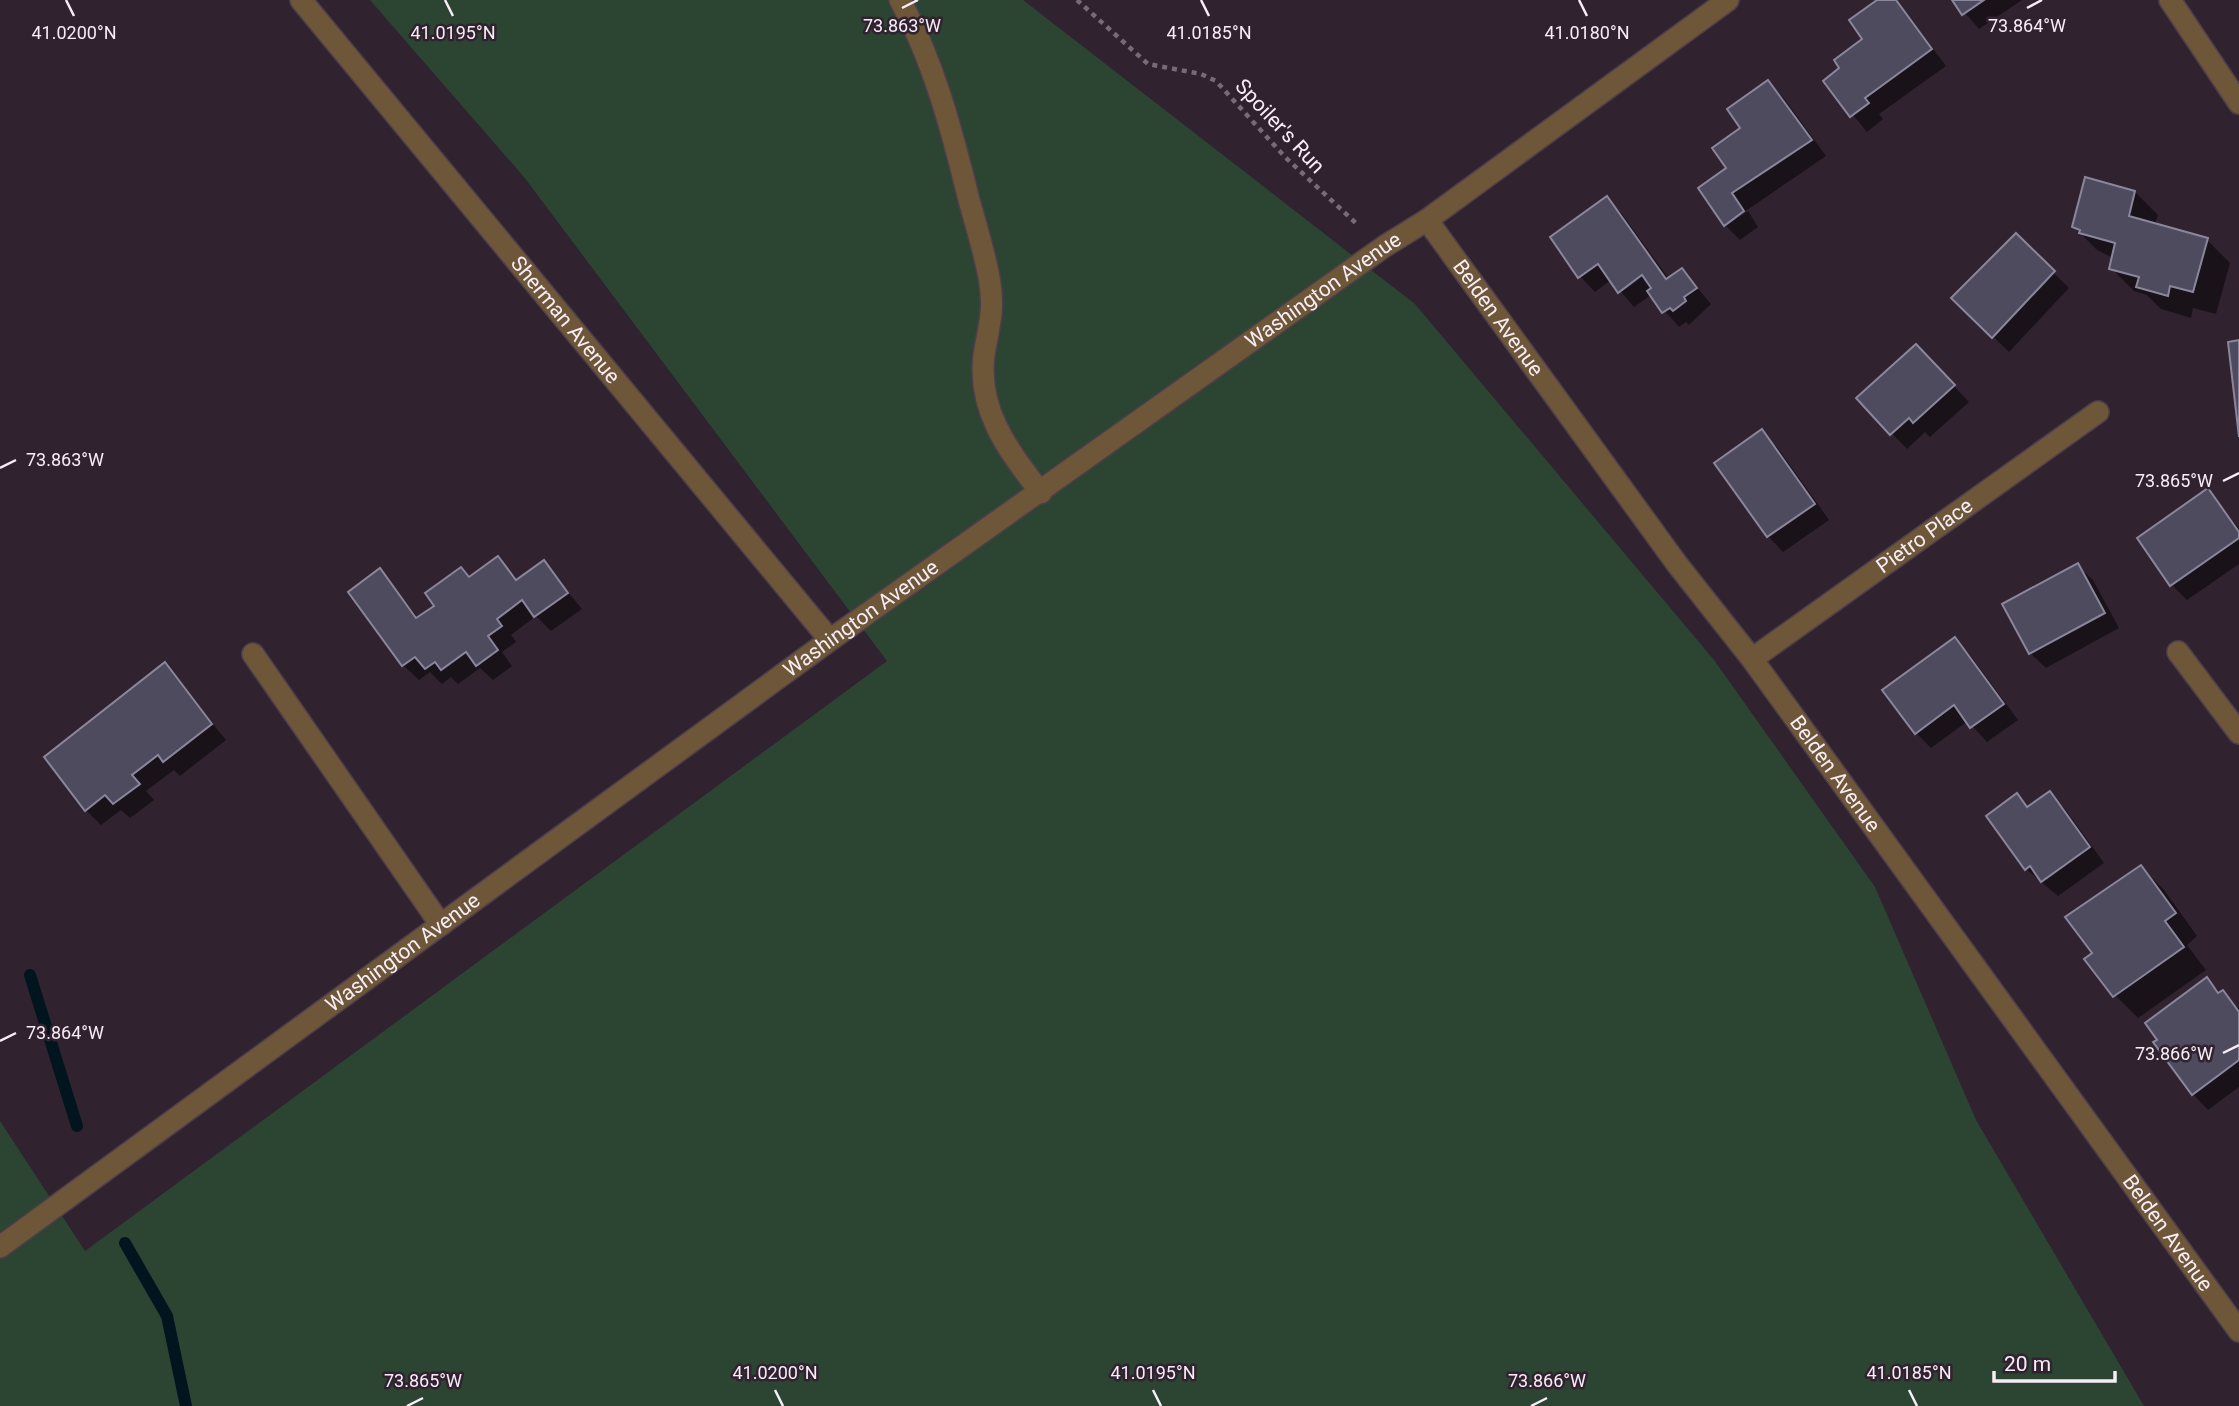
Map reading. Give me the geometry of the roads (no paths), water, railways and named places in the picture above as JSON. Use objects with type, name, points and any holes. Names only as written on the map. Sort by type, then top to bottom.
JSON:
[{"type":"street","name":"Sherman Avenue","points":[[301,0],[830,640]]},
{"type":"street","points":[[900,0],[929,60],[959,159],[989,278],[993,318],[984,356],[984,388],[991,420],[1041,493]]},
{"type":"street","name":"Washington Avenue","points":[[0,1247],[830,640],[1041,493],[1385,246],[1427,220],[1728,0]]},
{"type":"street","points":[[2170,0],[2239,103]]},
{"type":"street","name":"Belden Avenue","points":[[1427,220],[1661,543],[1752,659],[2239,1331]]},
{"type":"street","name":"Pietro Place","points":[[1752,659],[2098,412]]},
{"type":"street","points":[[2178,652],[2239,733]]},
{"type":"street","points":[[253,654],[441,925]]},
{"type":"waterway","points":[[30,975],[77,1126]]},
{"type":"waterway","points":[[125,1243],[167,1316],[186,1406]]}]
